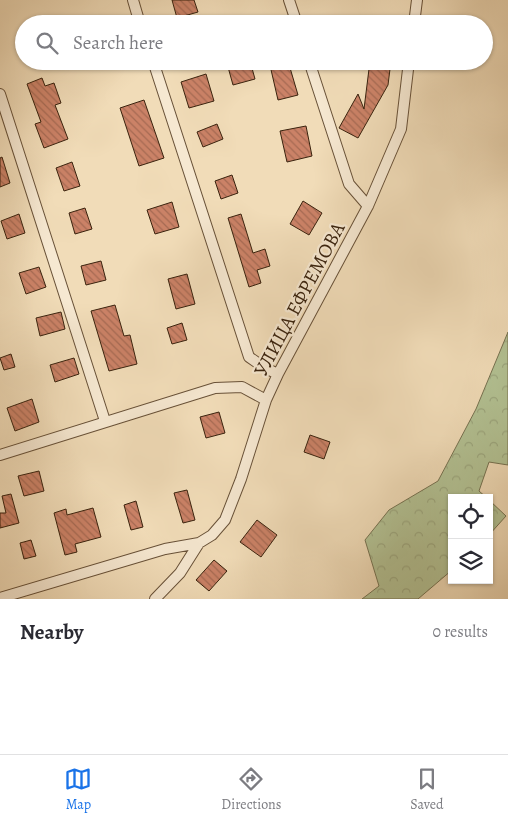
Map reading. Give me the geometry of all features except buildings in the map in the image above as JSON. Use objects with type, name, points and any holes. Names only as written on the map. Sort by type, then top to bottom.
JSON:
[{"type":"street","points":[[133,0],[137,15]]},
{"type":"street","points":[[289,0],[294,15]]},
{"type":"street","points":[[415,15],[417,0]]},
{"type":"street","points":[[156,70],[249,357],[278,374]]},
{"type":"street","points":[[312,70],[349,184],[368,206]]},
{"type":"street","name":"УЛИЦА ЕФРЕМОВА","points":[[0,598],[165,549],[199,543],[212,535],[225,520],[242,479],[266,400],[368,206],[401,129],[408,70]]},
{"type":"street","points":[[0,94],[105,421]]},
{"type":"street","points":[[0,455],[215,388],[242,387],[266,400]]},
{"type":"street","name":"УЛИЦА ЕФРЕМОВА","points":[[155,599],[180,573],[199,543]]},
{"type":"green space","points":[[508,332],[508,465],[489,462],[479,491],[482,494],[448,494],[448,573],[418,599],[362,599],[379,586],[365,540],[389,510],[438,481],[476,409]]},
{"type":"green space","points":[[493,504],[506,516],[493,531]]}]
